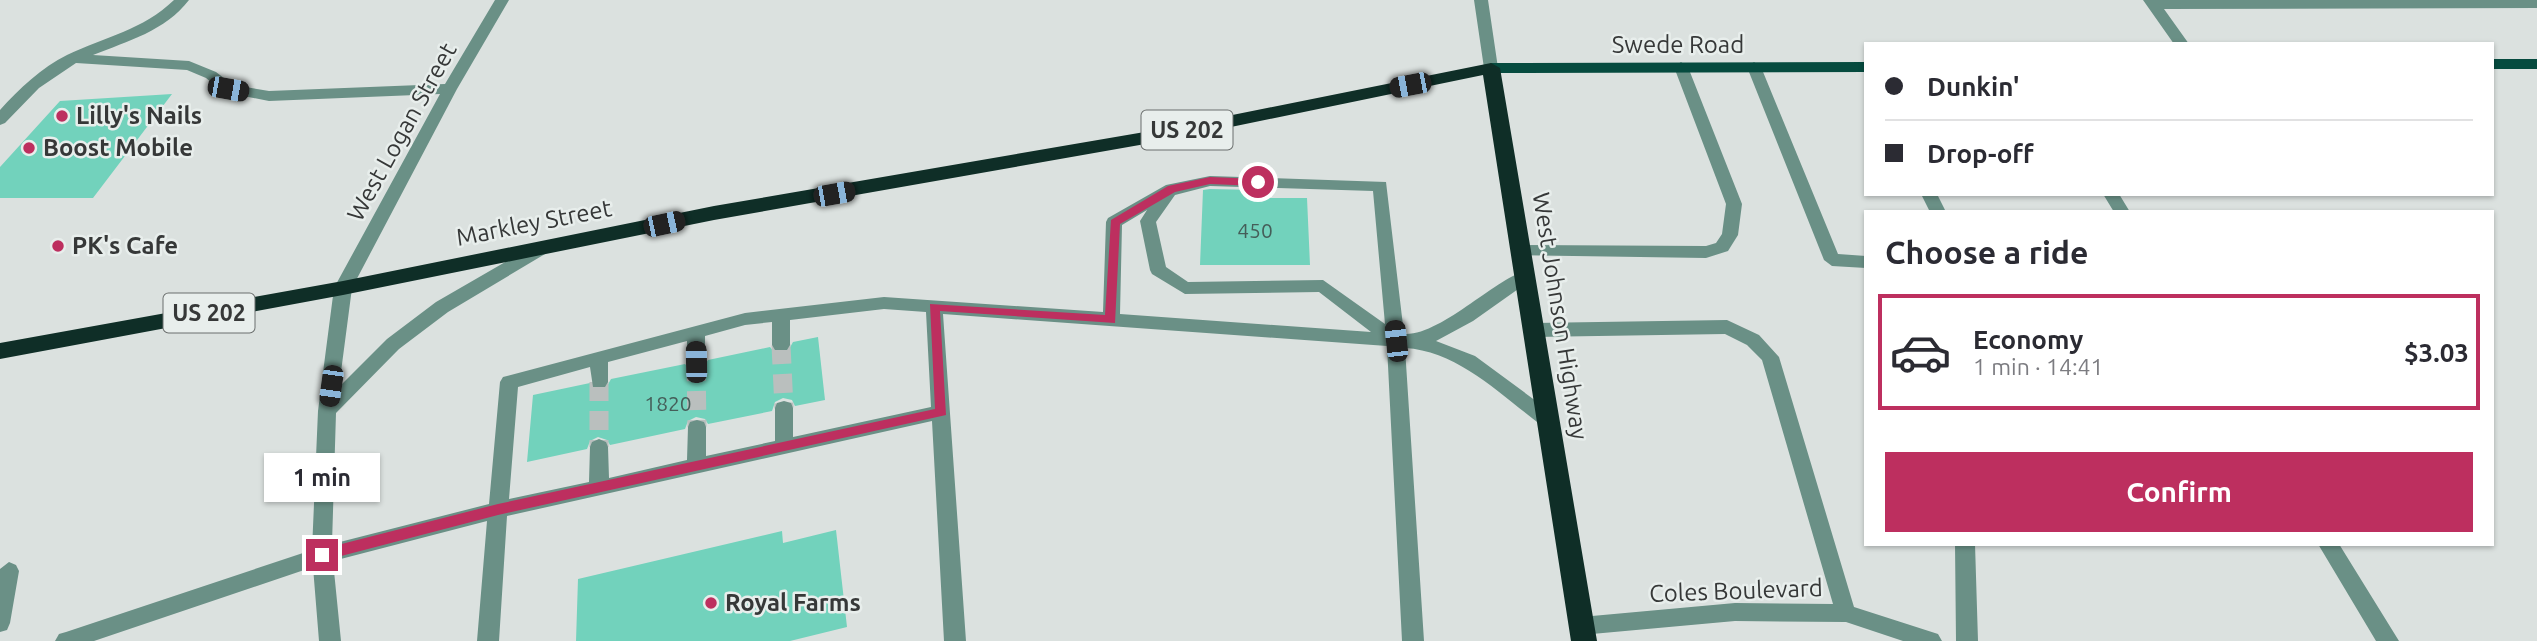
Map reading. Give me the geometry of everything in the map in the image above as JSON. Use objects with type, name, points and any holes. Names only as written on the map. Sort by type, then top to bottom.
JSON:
[{"type":"highway","name":"Markley Street","points":[[0,351],[343,288],[714,214],[1154,136],[1491,68]]},
{"type":"highway","name":"West Johnson Highway","points":[[1491,68],[1583,634]]},
{"type":"main road","points":[[2494,64],[2537,64]]},
{"type":"main road","name":"Swede Road","points":[[1491,68],[1864,68]]},
{"type":"street","points":[[0,120],[22,94],[72,58],[134,37],[169,14],[182,0]]},
{"type":"street","name":"West Logan Street","points":[[343,288],[450,89],[502,0]]},
{"type":"street","name":"West Johnson Highway","points":[[1481,0],[1491,68]]},
{"type":"street","points":[[2151,2],[2537,4]]},
{"type":"street","points":[[2151,2],[2181,42]]},
{"type":"street","points":[[72,58],[189,66],[211,75],[228,89],[269,96],[450,89]]},
{"type":"street","points":[[1521,251],[1706,252],[1722,247],[1730,235],[1734,204],[1681,67]]},
{"type":"street","points":[[1754,67],[1832,260],[1864,262]]},
{"type":"street","points":[[1111,320],[1114,222],[1172,189],[1210,181],[1380,186],[1396,341],[1413,641]]},
{"type":"street","points":[[1172,189],[1149,221],[1158,270],[1185,288],[1323,286],[1396,341]]},
{"type":"street","points":[[327,411],[393,344],[442,307],[539,250]]},
{"type":"street","points":[[1420,342],[1467,316],[1525,276]]},
{"type":"street","points":[[330,641],[322,555],[327,411],[343,288]]},
{"type":"street","points":[[488,641],[509,382],[745,319],[884,303],[1420,342],[1469,361],[1548,420]]},
{"type":"street","points":[[934,307],[955,641]]},
{"type":"street","points":[[781,315],[781,345]]},
{"type":"street","points":[[1534,330],[1727,327],[1753,340],[1770,357],[1780,384],[1809,495],[1846,613]]},
{"type":"street","points":[[696,332],[696,362]]},
{"type":"street","points":[[599,358],[599,382]]},
{"type":"street","points":[[784,408],[785,447]]},
{"type":"street","points":[[66,641],[105,634],[322,555],[498,510],[941,412]]},
{"type":"street","points":[[696,427],[696,466]]},
{"type":"street","points":[[599,447],[599,488]]},
{"type":"street","points":[[1965,546],[1967,641]]},
{"type":"street","points":[[2329,546],[2388,641]]},
{"type":"street","points":[[0,623],[9,571]]},
{"type":"street","name":"Coles Boulevard","points":[[1583,634],[1735,612],[1846,613],[1931,641]]},
{"type":"building","points":[[172,94],[93,198],[0,198],[0,167],[60,101]]},
{"type":"building","points":[[1203,190],[1255,190],[1255,198],[1307,198],[1310,265],[1200,265]]},
{"type":"building","points":[[818,337],[825,400],[795,406],[792,400],[783,398],[775,402],[772,411],[708,424],[705,419],[696,417],[688,421],[685,429],[610,445],[607,440],[598,437],[590,441],[587,449],[527,462],[533,395],[590,383],[591,389],[605,390],[611,379],[685,364],[690,370],[702,370],[708,360],[770,347],[775,353],[787,353],[793,342]]},
{"type":"building","name":"Royal Farms","points":[[836,530],[847,627],[790,641],[576,641],[578,579],[782,531],[783,543]]},
{"type":"tunnel","points":[[781,345],[784,408]]},
{"type":"tunnel","points":[[696,362],[697,427]]},
{"type":"tunnel","points":[[599,382],[599,447]]},
{"type":"place","name":"Lilly's Nails","points":[[62,116]]},
{"type":"place","name":"Boost Mobile","points":[[29,148]]},
{"type":"place","name":"PK's Cafe","points":[[58,246]]},
{"type":"place","name":"Royal Farms","points":[[711,603]]},
{"type":"route","points":[[322,555],[498,510],[941,412],[934,307],[1111,320],[1114,222],[1172,189],[1210,181],[1258,182]]}]
